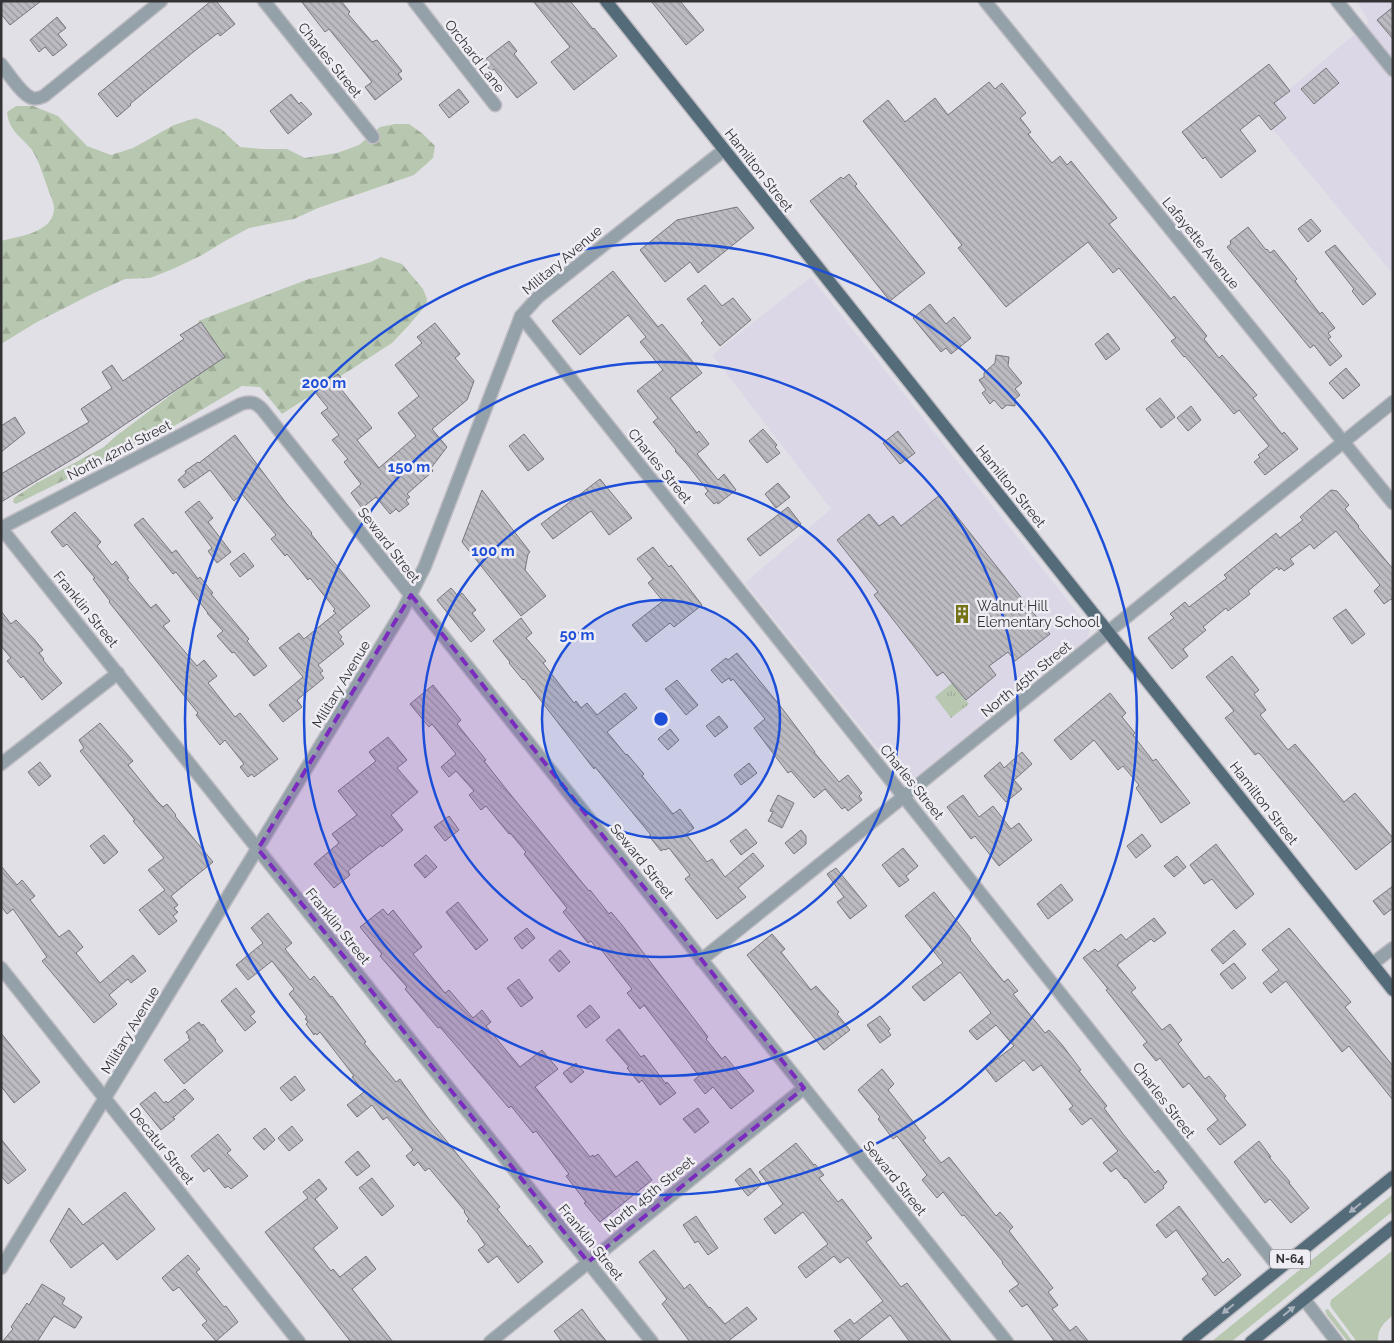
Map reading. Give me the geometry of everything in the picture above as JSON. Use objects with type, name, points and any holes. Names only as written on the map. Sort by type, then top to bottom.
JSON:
[{"type":"main road","name":"Hamilton Street","points":[[606,1],[1393,990]]},
{"type":"main road","name":"N-64","points":[[1188,1342],[1393,1177]]},
{"type":"main road","name":"N-64","points":[[1250,1342],[1393,1227]]},
{"type":"street","points":[[1,64],[26,95],[32,98],[44,96],[161,1]]},
{"type":"street","name":"Charles Street","points":[[264,1],[373,138]]},
{"type":"street","name":"Orchard Lane","points":[[414,1],[495,105]]},
{"type":"street","name":"Lafayette Avenue","points":[[985,1],[1393,503]]},
{"type":"street","points":[[1337,1],[1393,70]]},
{"type":"street","name":"Military Avenue","points":[[1,1268],[106,1099],[411,596],[425,566],[521,316],[538,297],[724,150]]},
{"type":"street","name":"Charles Street","points":[[521,316],[1279,1268]]},
{"type":"street","name":"North 45th Street","points":[[701,960],[1393,402]]},
{"type":"street","name":"Seward Street","points":[[252,403],[257,404],[262,409],[1006,1342]]},
{"type":"street","name":"North 42nd Street","points":[[1,528],[241,404],[252,403]]},
{"type":"street","name":"Franklin Street","points":[[1,528],[652,1342]]},
{"type":"street","points":[[1,764],[118,673]]},
{"type":"street","points":[[1372,964],[1393,948]]},
{"type":"street","name":"Decatur Street","points":[[1,968],[300,1342]]},
{"type":"street","name":"North 45th Street","points":[[490,1342],[804,1088]]},
{"type":"street","points":[[1304,1299],[1337,1342]]},
{"type":"highlighted area","points":[[411,595],[804,1088],[588,1262],[258,849]]},
{"type":"shaded area","points":[[1357,1],[1393,1],[1393,274],[1260,114],[1369,22]]},
{"type":"shaded area","points":[[811,277],[1090,629],[1085,640],[909,782],[905,782],[902,779],[745,583],[831,509],[712,355]]},
{"type":"green space","points":[[16,106],[33,106],[58,116],[87,146],[111,155],[133,148],[174,125],[196,118],[221,129],[240,147],[287,149],[305,158],[337,153],[359,145],[380,127],[395,124],[409,124],[435,146],[433,158],[414,175],[318,208],[294,219],[249,228],[173,269],[150,278],[125,279],[92,294],[37,322],[1,344],[1,241],[25,235],[42,228],[52,217],[54,209],[41,168],[32,150],[16,133],[8,119],[7,112]]},
{"type":"green space","points":[[381,257],[402,264],[423,289],[427,299],[426,305],[392,343],[282,414],[260,387],[242,386],[169,429],[16,504],[13,502],[14,498],[35,484],[104,447],[211,365],[198,321],[306,280],[371,262]]},
{"type":"green space","points":[[952,683],[969,704],[951,718],[935,697]]},
{"type":"green space","points":[[1393,1194],[1393,1211],[1231,1342],[1211,1342]]},
{"type":"green space","points":[[1393,1250],[1393,1315],[1380,1330],[1378,1342],[1357,1342],[1331,1307],[1331,1300]]},
{"type":"green space","points":[[1328,1309],[1353,1342],[1348,1342],[1327,1315],[1325,1310]]},
{"type":"building","points":[[1,1],[41,1],[10,25],[1,14]]},
{"type":"building","points":[[211,1],[216,1],[235,24],[220,36],[218,33],[192,53],[117,117],[98,94]]},
{"type":"building","points":[[301,1],[341,1],[350,12],[348,14],[372,42],[377,40],[402,71],[398,74],[402,79],[375,100],[365,87],[372,82],[329,29],[325,32]]},
{"type":"building","points":[[533,1],[570,1],[617,56],[574,90],[551,62],[570,47]]},
{"type":"building","points":[[651,1],[680,1],[704,30],[686,45]]},
{"type":"building","points":[[1393,7],[1393,39],[1377,20]]},
{"type":"building","points":[[57,17],[66,28],[58,34],[67,45],[53,56],[45,47],[39,52],[30,40]]},
{"type":"building","points":[[509,41],[517,51],[514,54],[537,83],[517,98],[494,69],[491,71],[483,61]]},
{"type":"building","points":[[1269,64],[1290,91],[1274,103],[1286,118],[1271,130],[1259,115],[1240,130],[1256,151],[1221,178],[1182,132]]},
{"type":"building","points":[[1326,68],[1339,83],[1314,104],[1301,89]]},
{"type":"building","points":[[989,82],[995,89],[1002,83],[1026,113],[1020,118],[1031,132],[1028,134],[1052,163],[1060,156],[1067,165],[1071,161],[1117,218],[1109,224],[1171,299],[1174,296],[1207,336],[1204,339],[1219,358],[1222,355],[1244,380],[1257,395],[1253,398],[1282,434],[1284,432],[1298,449],[1265,475],[1254,462],[1260,457],[1258,455],[1269,446],[1239,410],[1234,414],[1184,357],[1171,341],[1176,338],[1119,268],[1113,273],[1088,242],[1006,307],[958,248],[962,245],[863,121],[888,100],[905,122],[935,98],[948,115]]},
{"type":"building","points":[[459,89],[469,102],[449,118],[439,105]]},
{"type":"building","points":[[291,94],[299,104],[301,102],[312,114],[288,134],[270,111]]},
{"type":"building","points":[[849,174],[857,184],[855,186],[925,273],[890,301],[810,201],[841,177],[843,179]]},
{"type":"building","points":[[737,207],[754,228],[698,273],[690,262],[665,282],[640,250],[677,220]]},
{"type":"building","points":[[1311,219],[1321,231],[1308,242],[1298,229]]},
{"type":"building","points":[[1248,227],[1266,250],[1270,253],[1274,250],[1297,279],[1295,281],[1320,314],[1322,312],[1335,328],[1328,333],[1331,337],[1328,339],[1342,356],[1330,366],[1314,345],[1310,348],[1227,247],[1231,244],[1230,241]]},
{"type":"building","points":[[1335,245],[1376,294],[1363,305],[1352,291],[1354,289],[1325,252]]},
{"type":"building","points":[[613,271],[658,327],[662,324],[702,373],[670,398],[697,433],[699,431],[709,444],[697,454],[718,480],[724,474],[736,490],[718,504],[717,502],[714,504],[705,494],[708,491],[653,422],[658,418],[637,391],[663,370],[640,342],[646,337],[628,315],[580,355],[552,321]]},
{"type":"building","points":[[705,285],[722,306],[733,298],[751,320],[720,346],[701,323],[704,321],[687,299]]},
{"type":"building","points":[[930,304],[946,324],[954,317],[971,338],[951,354],[946,348],[941,352],[913,318]]},
{"type":"building","points":[[201,322],[225,357],[78,456],[1,502],[1,474],[89,422],[81,409],[112,388],[102,372],[112,365],[123,381],[184,339],[180,335]]},
{"type":"building","points":[[435,323],[460,354],[455,358],[474,381],[467,400],[432,429],[447,447],[431,468],[433,471],[407,494],[410,497],[406,500],[409,504],[399,512],[396,509],[390,514],[376,497],[362,508],[351,493],[361,484],[344,462],[348,459],[332,440],[339,435],[321,413],[328,408],[315,392],[338,374],[347,385],[341,389],[372,428],[357,440],[379,468],[416,436],[398,413],[419,396],[395,365],[422,343],[417,337]]},
{"type":"building","points":[[1108,333],[1120,349],[1106,360],[1095,344]]},
{"type":"building","points":[[996,355],[1009,357],[1008,366],[1022,383],[1015,389],[1020,395],[1015,399],[1015,406],[1007,405],[1002,409],[994,400],[990,404],[982,393],[986,390],[979,380],[984,377],[984,373],[995,363]]},
{"type":"building","points":[[1346,368],[1360,385],[1343,399],[1329,383]]},
{"type":"building","points":[[1160,398],[1175,417],[1161,428],[1146,409]]},
{"type":"building","points":[[1191,406],[1201,420],[1188,431],[1177,418]]},
{"type":"building","points":[[15,417],[25,433],[1,452],[1,426]]},
{"type":"building","points":[[763,429],[777,445],[775,447],[780,453],[767,463],[749,441]]},
{"type":"building","points":[[898,431],[915,453],[900,464],[883,443]]},
{"type":"building","points":[[524,434],[544,459],[528,471],[509,446]]},
{"type":"building","points":[[235,435],[286,503],[370,606],[338,632],[344,644],[318,665],[323,671],[320,673],[324,678],[297,700],[302,707],[283,722],[269,705],[303,677],[279,648],[299,633],[304,639],[336,613],[333,611],[335,609],[310,578],[308,580],[287,554],[285,556],[271,539],[276,535],[242,494],[234,501],[210,470],[184,488],[178,480],[186,473],[185,471],[199,463]]},
{"type":"building","points":[[600,479],[632,518],[609,535],[591,511],[553,539],[541,524]]},
{"type":"building","points":[[778,483],[790,497],[776,508],[765,494]]},
{"type":"building","points":[[482,490],[530,552],[525,570],[546,596],[521,616],[462,542]]},
{"type":"building","points":[[1331,490],[1337,491],[1349,505],[1345,509],[1393,569],[1393,601],[1391,599],[1384,604],[1374,591],[1380,585],[1336,531],[1314,549],[1310,544],[1290,559],[1294,564],[1284,571],[1281,568],[1279,570],[1277,567],[1248,591],[1250,594],[1228,611],[1226,608],[1203,627],[1206,630],[1183,649],[1188,656],[1172,669],[1148,638],[1174,618],[1170,614],[1185,602],[1189,607],[1227,578],[1224,575],[1276,533],[1280,538],[1303,520],[1300,517]]},
{"type":"building","name":"Walnut Hill Elementary School","points":[[940,495],[1050,634],[1015,661],[1008,652],[989,666],[996,675],[966,700],[943,672],[937,676],[874,595],[878,592],[837,540],[869,514],[879,526],[893,516],[901,526]]},
{"type":"building","points":[[199,501],[213,518],[208,522],[231,552],[217,563],[208,551],[212,548],[185,512]]},
{"type":"building","points":[[788,507],[801,524],[760,556],[747,539]]},
{"type":"building","points":[[75,512],[101,542],[97,546],[112,565],[116,561],[129,578],[127,579],[151,608],[156,604],[170,621],[163,626],[197,666],[204,660],[217,676],[208,683],[235,717],[240,713],[278,759],[254,777],[252,774],[248,777],[240,767],[244,764],[225,740],[220,745],[196,715],[198,713],[109,602],[93,579],[95,578],[67,544],[63,547],[51,532]]},
{"type":"building","points":[[143,518],[172,553],[176,550],[198,579],[200,577],[213,593],[211,594],[249,639],[247,641],[267,666],[254,676],[234,652],[232,653],[217,636],[223,631],[176,572],[173,574],[134,525]]},
{"type":"building","points":[[653,547],[669,567],[671,565],[702,605],[674,627],[670,623],[646,642],[632,625],[663,601],[648,583],[653,579],[637,559]]},
{"type":"building","points":[[244,553],[254,566],[240,577],[230,564]]},
{"type":"building","points":[[451,588],[458,596],[462,593],[476,610],[472,613],[485,630],[471,642],[437,600]]},
{"type":"building","points":[[1346,609],[1365,634],[1352,644],[1333,618]]},
{"type":"building","points":[[1,611],[11,624],[16,620],[34,639],[43,650],[39,653],[43,660],[62,683],[42,700],[23,676],[21,678],[7,661],[11,658],[1,646]]},
{"type":"building","points":[[521,618],[532,633],[526,638],[546,661],[543,663],[574,703],[576,701],[581,708],[587,703],[597,715],[625,693],[637,708],[607,732],[644,774],[642,776],[673,814],[680,809],[694,828],[686,834],[707,862],[712,859],[725,877],[753,853],[764,866],[738,888],[746,897],[717,919],[685,879],[690,875],[669,848],[661,851],[649,836],[651,835],[595,767],[594,769],[493,641]]},
{"type":"building","points":[[737,653],[839,782],[848,775],[862,793],[859,796],[862,800],[848,811],[845,807],[842,809],[825,789],[814,798],[791,771],[788,773],[754,728],[765,719],[733,679],[731,681],[729,678],[722,683],[711,670],[726,658],[728,660]]},
{"type":"building","points":[[1232,656],[1259,690],[1254,694],[1266,710],[1260,715],[1288,750],[1295,744],[1344,802],[1355,793],[1393,838],[1393,840],[1356,870],[1260,754],[1255,755],[1225,718],[1234,711],[1206,677]]},
{"type":"building","points":[[677,680],[698,705],[686,715],[665,689]]},
{"type":"building","points":[[433,685],[461,720],[457,724],[506,789],[589,891],[609,914],[611,912],[622,925],[708,1037],[706,1039],[722,1059],[725,1056],[754,1091],[731,1109],[713,1087],[705,1094],[694,1080],[699,1076],[644,1005],[640,1009],[627,993],[632,989],[599,947],[597,949],[591,941],[588,943],[563,912],[567,908],[524,854],[526,852],[486,806],[481,810],[469,795],[474,791],[456,771],[449,777],[441,767],[456,754],[432,724],[429,727],[410,704]]},
{"type":"building","points":[[1110,693],[1126,713],[1122,717],[1135,733],[1133,735],[1153,761],[1156,759],[1190,803],[1161,823],[1136,788],[1139,785],[1123,766],[1118,770],[1094,740],[1071,760],[1054,740]]},
{"type":"building","points":[[719,716],[728,727],[715,737],[706,726]]},
{"type":"building","points":[[100,723],[133,761],[128,765],[157,801],[163,807],[167,804],[213,862],[171,896],[178,905],[174,908],[178,912],[173,916],[177,921],[159,935],[139,910],[165,890],[148,870],[164,858],[133,821],[135,820],[80,751],[84,748],[79,740]]},
{"type":"building","points":[[670,729],[679,740],[668,750],[658,739]]},
{"type":"building","points":[[388,737],[407,760],[397,768],[418,792],[391,815],[403,830],[348,871],[350,875],[334,888],[314,864],[339,843],[332,834],[357,815],[338,791],[376,761],[369,752]]},
{"type":"building","points":[[1022,752],[1032,764],[1014,780],[1022,789],[1006,802],[984,776],[1000,762],[1004,768]]},
{"type":"building","points":[[40,762],[51,776],[39,786],[28,772]]},
{"type":"building","points":[[749,763],[757,773],[741,785],[734,775]]},
{"type":"building","points":[[778,795],[794,803],[782,828],[768,821],[773,812],[770,811]]},
{"type":"building","points":[[963,795],[979,817],[993,806],[1011,829],[1019,823],[1032,840],[999,866],[975,836],[971,839],[947,807]]},
{"type":"building","points":[[449,816],[459,830],[445,841],[434,827]]},
{"type":"building","points":[[746,829],[757,843],[741,855],[730,841]]},
{"type":"building","points":[[801,830],[806,836],[806,844],[794,854],[785,843]]},
{"type":"building","points":[[1142,834],[1151,846],[1136,858],[1127,846]]},
{"type":"building","points":[[104,835],[118,852],[104,864],[90,846]]},
{"type":"building","points":[[1216,844],[1254,894],[1236,909],[1212,879],[1204,884],[1190,865]]},
{"type":"building","points":[[903,848],[918,866],[906,876],[909,880],[899,887],[882,865]]},
{"type":"building","points":[[426,855],[437,867],[425,878],[414,865]]},
{"type":"building","points":[[1177,856],[1186,867],[1174,877],[1164,866]]},
{"type":"building","points":[[1,866],[17,885],[22,880],[35,896],[30,900],[59,937],[69,930],[83,947],[76,953],[100,983],[133,955],[146,971],[131,983],[128,979],[109,995],[117,1004],[94,1023],[42,961],[47,957],[13,909],[7,914],[1,906]]},
{"type":"building","points":[[836,868],[867,906],[850,919],[837,902],[844,897],[827,874]]},
{"type":"building","points":[[1061,884],[1073,900],[1048,919],[1037,904]]},
{"type":"building","points":[[1393,886],[1393,908],[1384,915],[1373,901]]},
{"type":"building","points":[[934,892],[1004,982],[1008,979],[1018,991],[1013,994],[1045,1033],[1049,1030],[1063,1046],[1081,1070],[1079,1071],[1107,1106],[1104,1108],[1123,1134],[1155,1173],[1158,1170],[1167,1182],[1163,1186],[1164,1188],[1145,1203],[1116,1168],[1111,1172],[1103,1163],[1118,1151],[1091,1118],[1082,1125],[1069,1109],[1073,1106],[1041,1065],[1033,1071],[1024,1060],[996,1082],[985,1068],[1014,1046],[996,1025],[977,1040],[969,1031],[991,1013],[960,972],[924,1001],[912,987],[943,963],[905,916]]},
{"type":"building","points":[[458,902],[488,940],[476,950],[446,912]]},
{"type":"building","points":[[383,909],[388,915],[393,910],[422,947],[413,954],[445,993],[449,990],[473,1018],[482,1010],[491,1022],[486,1026],[520,1067],[542,1050],[558,1069],[535,1087],[590,1157],[598,1154],[616,1177],[637,1161],[652,1180],[600,1222],[584,1203],[586,1202],[566,1176],[569,1174],[536,1131],[533,1133],[511,1106],[509,1108],[440,1027],[438,1028],[405,989],[407,987],[380,956],[382,954],[360,927]]},
{"type":"building","points":[[268,913],[292,943],[285,949],[310,980],[314,976],[332,996],[366,1042],[364,1043],[396,1082],[400,1079],[428,1118],[500,1207],[497,1209],[543,1262],[518,1283],[497,1256],[488,1263],[478,1250],[485,1245],[467,1221],[469,1219],[465,1211],[429,1168],[425,1171],[418,1162],[414,1166],[406,1156],[413,1150],[387,1117],[383,1120],[372,1105],[357,1117],[347,1105],[364,1092],[320,1032],[314,1035],[306,1024],[308,1022],[305,1019],[307,1017],[289,994],[294,989],[272,961],[248,980],[236,965],[263,943],[251,928]]},
{"type":"building","points":[[1154,918],[1166,933],[1154,942],[1151,939],[1117,965],[1136,988],[1131,992],[1162,1030],[1170,1024],[1182,1040],[1178,1044],[1205,1079],[1209,1076],[1226,1096],[1224,1098],[1246,1125],[1220,1145],[1207,1129],[1218,1120],[1189,1083],[1183,1088],[1160,1058],[1156,1061],[1143,1045],[1147,1042],[1083,958],[1095,949],[1098,952],[1121,934],[1126,940]]},
{"type":"building","points":[[527,928],[535,938],[522,949],[514,938]]},
{"type":"building","points":[[1289,928],[1351,1002],[1345,1007],[1393,1066],[1393,1100],[1349,1046],[1342,1052],[1286,981],[1271,993],[1263,983],[1279,970],[1262,950]]},
{"type":"building","points":[[1234,930],[1246,944],[1223,964],[1211,950]]},
{"type":"building","points":[[772,934],[785,949],[781,952],[811,990],[816,986],[839,1012],[837,1014],[850,1030],[824,1050],[747,955]]},
{"type":"building","points":[[560,950],[570,962],[559,972],[549,960]]},
{"type":"building","points":[[1234,963],[1246,978],[1232,989],[1220,974]]},
{"type":"building","points":[[519,979],[533,998],[521,1007],[507,988]]},
{"type":"building","points":[[236,988],[255,1012],[250,1016],[256,1022],[245,1031],[221,1001]]},
{"type":"building","points":[[590,1005],[600,1017],[586,1028],[577,1016]]},
{"type":"building","points":[[880,1016],[890,1029],[888,1031],[891,1035],[880,1043],[867,1025]]},
{"type":"building","points":[[199,1022],[202,1026],[203,1024],[223,1051],[184,1084],[164,1060],[190,1040],[186,1032]]},
{"type":"building","points":[[619,1029],[641,1057],[644,1055],[666,1084],[667,1082],[676,1093],[660,1105],[642,1080],[639,1083],[627,1068],[629,1067],[606,1040]]},
{"type":"building","points":[[1,1033],[40,1082],[14,1103],[1,1086]]},
{"type":"building","points":[[576,1063],[584,1072],[571,1083],[563,1073]]},
{"type":"building","points":[[882,1069],[894,1084],[888,1090],[926,1138],[923,1140],[941,1163],[949,1157],[996,1216],[1000,1212],[1013,1227],[1009,1231],[1053,1288],[1048,1292],[1058,1305],[1052,1309],[1070,1331],[1076,1326],[1089,1342],[1055,1342],[1027,1304],[1022,1307],[1009,1291],[1019,1284],[1003,1262],[943,1192],[937,1198],[922,1180],[927,1175],[897,1136],[893,1139],[878,1119],[880,1117],[858,1090]]},
{"type":"building","points":[[295,1076],[305,1090],[291,1101],[280,1088]]},
{"type":"building","points":[[185,1089],[194,1099],[173,1117],[175,1119],[161,1130],[140,1104],[155,1092],[164,1103],[166,1101],[168,1103]]},
{"type":"building","points":[[698,1108],[709,1122],[695,1133],[683,1119]]},
{"type":"building","points":[[292,1126],[303,1140],[289,1151],[278,1138]]},
{"type":"building","points":[[265,1128],[275,1140],[264,1150],[253,1138]]},
{"type":"building","points":[[218,1134],[231,1150],[227,1153],[248,1176],[231,1189],[228,1186],[225,1188],[209,1168],[204,1172],[191,1156]]},
{"type":"building","points":[[1,1139],[26,1170],[8,1184],[1,1176]]},
{"type":"building","points":[[1259,1141],[1271,1157],[1269,1157],[1309,1208],[1291,1223],[1270,1199],[1265,1203],[1234,1162]]},
{"type":"building","points":[[796,1143],[824,1175],[819,1178],[838,1202],[842,1199],[872,1238],[866,1242],[901,1287],[907,1283],[952,1342],[910,1342],[890,1315],[856,1342],[843,1342],[834,1331],[850,1319],[854,1324],[883,1301],[848,1257],[840,1263],[834,1256],[806,1278],[798,1267],[828,1244],[803,1212],[775,1234],[764,1219],[783,1204],[759,1172]]},
{"type":"building","points":[[358,1151],[370,1166],[357,1176],[345,1162]]},
{"type":"building","points":[[750,1168],[762,1184],[748,1196],[735,1180]]},
{"type":"building","points":[[372,1178],[394,1206],[382,1216],[359,1188]]},
{"type":"building","points":[[319,1179],[327,1189],[315,1199],[338,1228],[313,1248],[331,1271],[333,1269],[340,1277],[366,1256],[376,1269],[352,1289],[393,1342],[351,1342],[265,1232],[308,1198],[303,1192]]},
{"type":"building","points":[[125,1192],[155,1229],[117,1260],[103,1243],[71,1268],[50,1241],[69,1208],[83,1225]]},
{"type":"building","points":[[1179,1206],[1223,1263],[1228,1258],[1241,1275],[1215,1296],[1202,1279],[1208,1274],[1176,1230],[1166,1238],[1156,1225]]},
{"type":"building","points":[[696,1216],[718,1248],[708,1255],[698,1241],[695,1243],[683,1225]]},
{"type":"building","points":[[654,1250],[684,1289],[690,1284],[709,1308],[725,1324],[747,1307],[757,1319],[727,1342],[690,1342],[662,1304],[667,1299],[639,1262]]},
{"type":"building","points":[[188,1255],[200,1269],[196,1272],[238,1322],[216,1341],[202,1325],[207,1321],[179,1287],[173,1291],[162,1278]]},
{"type":"building","points":[[42,1284],[65,1298],[62,1304],[82,1317],[75,1328],[54,1316],[37,1342],[2,1342],[13,1329],[11,1327],[27,1303],[29,1305]]},
{"type":"building","points":[[582,1309],[607,1342],[562,1342],[554,1331]]},
{"type":"place","name":"Walnut Hill Elementary School","points":[[962,614]]}]
